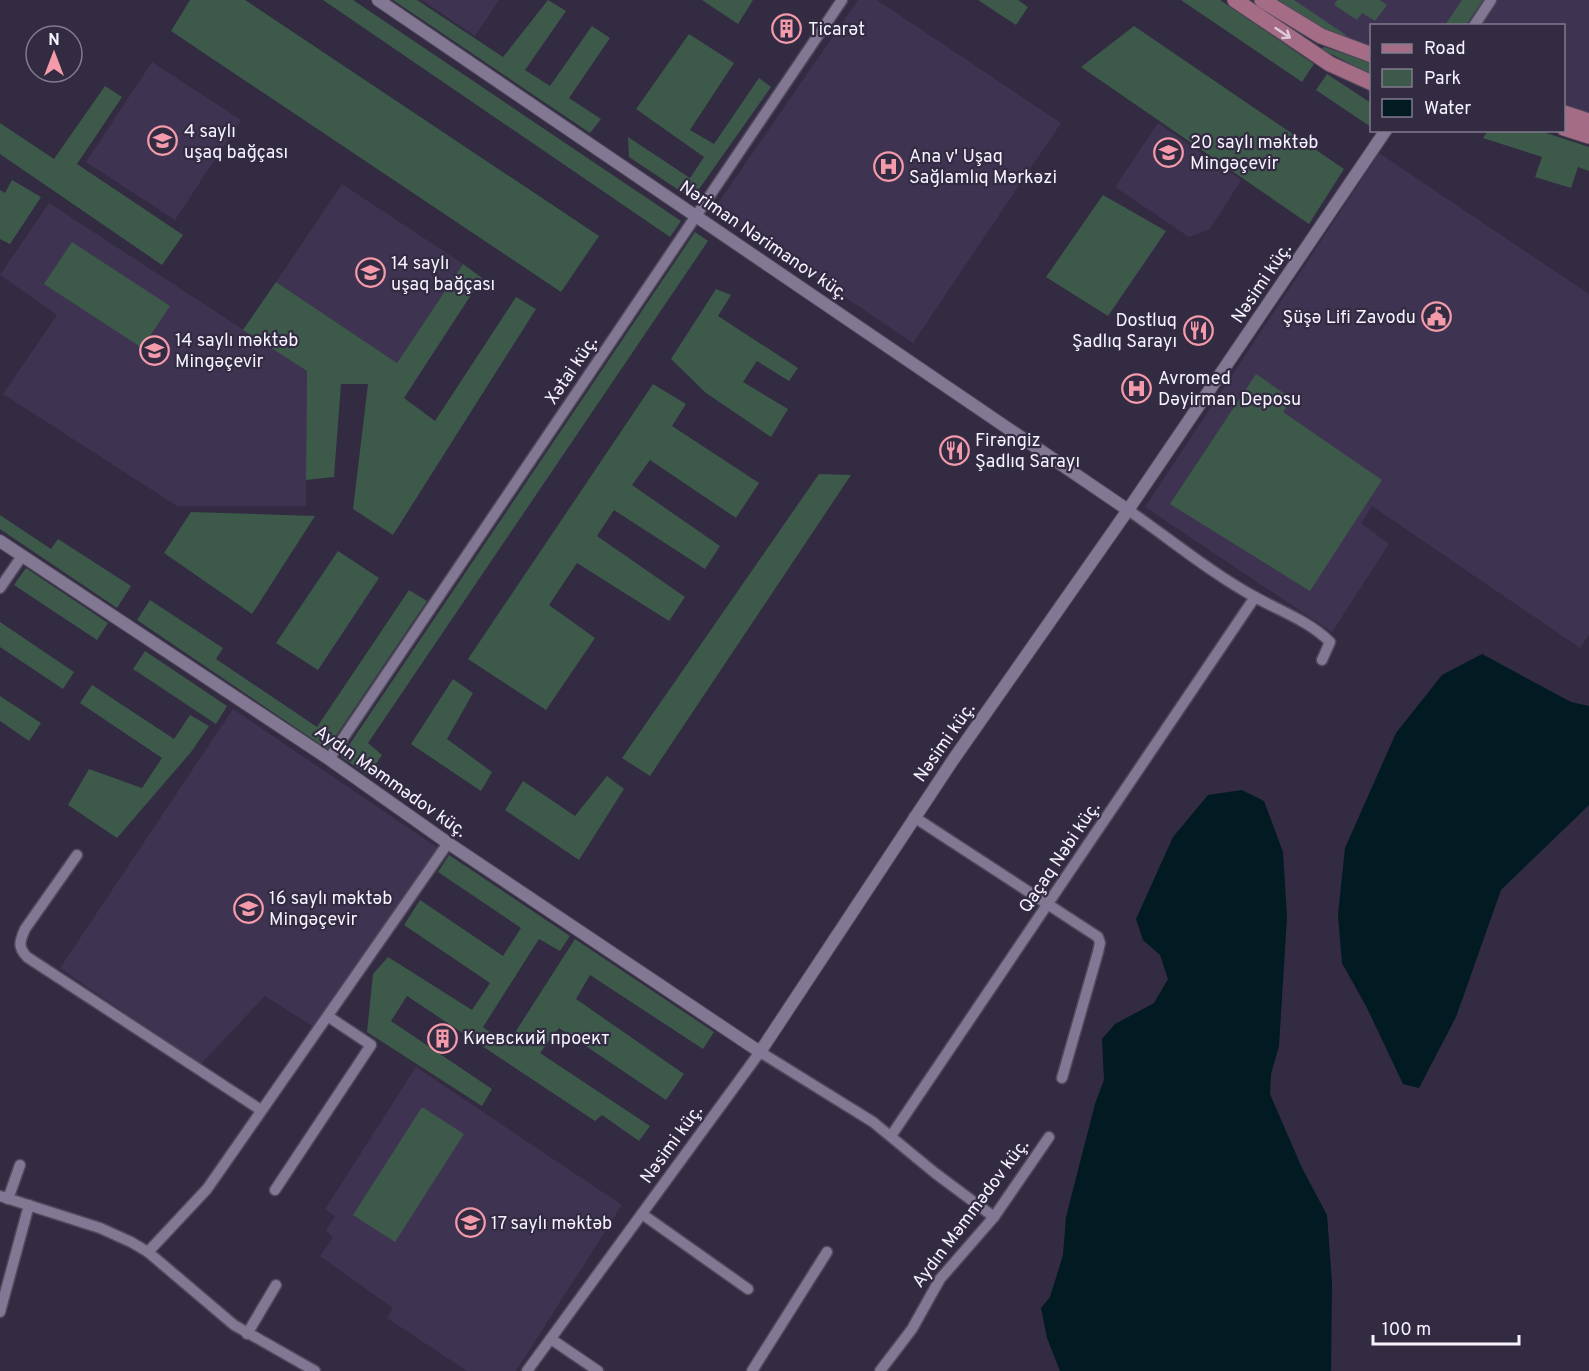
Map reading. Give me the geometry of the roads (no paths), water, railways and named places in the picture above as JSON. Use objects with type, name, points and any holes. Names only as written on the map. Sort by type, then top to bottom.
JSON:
[{"type":"main road","points":[[1235,0],[1330,64],[1370,82]]},
{"type":"main road","points":[[1262,0],[1321,36],[1370,55]]},
{"type":"main road","points":[[1565,114],[1589,121]]},
{"type":"main road","points":[[1565,129],[1589,136]]},
{"type":"street","name":"Nəriman Nərimanov küç.","points":[[378,0],[1128,510]]},
{"type":"street","name":"Xətai küç.","points":[[329,759],[842,0]]},
{"type":"street","points":[[1475,24],[1491,0]]},
{"type":"street","name":"Nəsimi küç.","points":[[527,1371],[760,1052],[914,817],[1128,510],[1385,132]]},
{"type":"street","points":[[1128,510],[1256,597],[1290,614],[1325,636],[1330,642],[1322,660]]},
{"type":"street","name":"Aydın Məmmədov küç.","points":[[0,541],[329,759],[448,843],[760,1052]]},
{"type":"street","points":[[0,588],[22,556]]},
{"type":"street","name":"Qaçaq Nəbi küç.","points":[[891,1136],[1256,597]]},
{"type":"street","points":[[914,817],[1098,937],[1100,943],[1062,1077]]},
{"type":"street","points":[[148,1252],[207,1189],[329,1017],[448,843]]},
{"type":"street","points":[[76,855],[25,929],[19,942],[21,950],[27,957],[261,1110]]},
{"type":"street","points":[[275,1190],[371,1045],[329,1017]]},
{"type":"street","points":[[760,1052],[891,1136],[935,1173],[994,1217]]},
{"type":"street","name":"Aydın Məmmədov küç.","points":[[880,1371],[912,1329],[940,1279],[994,1217],[1049,1137]]},
{"type":"street","points":[[20,1165],[4,1197],[109,1231],[148,1252],[203,1300],[247,1334],[315,1371]]},
{"type":"street","points":[[0,1312],[29,1205]]},
{"type":"street","points":[[642,1214],[748,1289]]},
{"type":"street","points":[[755,1370],[828,1252]]},
{"type":"street","points":[[247,1334],[276,1284]]},
{"type":"street","points":[[551,1339],[598,1371]]},
{"type":"water","points":[[1482,654],[1571,702],[1589,706],[1589,805],[1501,890],[1456,1017],[1419,1088],[1403,1084],[1367,1008],[1342,963],[1338,915],[1345,848],[1396,733],[1442,675]]},
{"type":"water","points":[[1242,790],[1264,801],[1283,852],[1287,917],[1279,1046],[1271,1074],[1270,1094],[1302,1168],[1327,1215],[1332,1282],[1331,1371],[1060,1371],[1047,1338],[1041,1308],[1050,1297],[1063,1255],[1066,1217],[1095,1104],[1104,1080],[1102,1039],[1115,1024],[1154,1003],[1168,979],[1160,955],[1143,940],[1136,919],[1173,837],[1208,795]]},
{"type":"place","name":"Ticarət","points":[[787,29]]},
{"type":"place","name":"4 saylı uşaq bağçası","points":[[163,141]]},
{"type":"place","name":"20 saylı məktəb Mingəçevir","points":[[1169,152]]},
{"type":"place","name":"Ana v' Uşaq Sağlamlıq Mərkəzi","points":[[888,166]]},
{"type":"place","name":"14 saylı uşaq bağçası","points":[[370,273]]},
{"type":"place","name":"Şüşə Lifi Zavodu","points":[[1437,317]]},
{"type":"place","name":"Dostluq Şadlıq Sarayı","points":[[1198,330]]},
{"type":"place","name":"14 saylı məktəb Mingəçevir","points":[[154,350]]},
{"type":"place","name":"Avromed Dəyirman Deposu","points":[[1137,388]]},
{"type":"place","name":"Firəngiz Şadlıq Sarayı","points":[[954,450]]},
{"type":"place","name":"16 saylı məktəb Mingəçevir","points":[[248,908]]},
{"type":"place","name":"Киевский проект","points":[[442,1038]]},
{"type":"place","name":"17 saylı məktəb","points":[[470,1223]]}]
